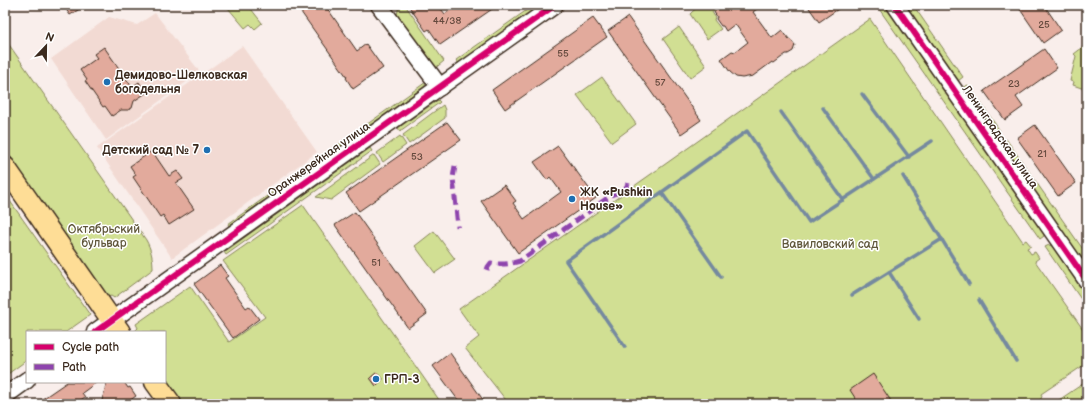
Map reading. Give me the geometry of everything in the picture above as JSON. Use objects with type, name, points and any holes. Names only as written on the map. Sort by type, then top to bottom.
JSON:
[{"type":"main road","points":[[5,167],[116,326]]},
{"type":"main road","points":[[156,383],[171,404]]},
{"type":"street","points":[[379,5],[440,87]]},
{"type":"street","name":"Оранжерейная улица","points":[[98,331],[116,326],[440,87],[556,5]]},
{"type":"street","name":"Ленинградская улица","points":[[895,5],[1087,281]]},
{"type":"street","points":[[5,396],[26,381]]},
{"type":"shaded area","points":[[155,13],[200,72],[106,140],[51,59],[109,17],[137,25]]},
{"type":"shaded area","name":"Детский сад № 7","points":[[242,46],[317,152],[172,258],[97,148]]},
{"type":"green space","points":[[232,5],[248,5],[262,23],[255,29],[250,24],[245,28],[228,8]]},
{"type":"green space","points":[[399,5],[405,5],[444,61],[433,70],[396,20]]},
{"type":"green space","points":[[534,5],[542,5],[459,64],[456,60]]},
{"type":"green space","points":[[701,5],[722,5],[712,12],[715,17],[714,20],[721,29],[707,39],[690,14]]},
{"type":"green space","points":[[885,5],[1044,234],[1044,236],[1040,239],[877,6]]},
{"type":"green space","points":[[904,5],[913,5],[963,77],[958,81]]},
{"type":"green space","name":"Вавиловский сад","points":[[870,19],[1023,242],[1026,240],[1031,246],[1027,248],[1031,254],[1035,252],[1039,258],[1035,261],[1087,335],[1087,363],[1041,394],[1042,396],[1039,404],[509,404],[465,348],[479,337],[459,309]]},
{"type":"green space","points":[[679,27],[706,66],[690,78],[663,39]]},
{"type":"green space","name":"Октябрьский бульвар","points":[[5,39],[146,240],[149,247],[153,269],[114,298],[111,296],[108,297],[5,149]]},
{"type":"green space","points":[[1087,44],[1087,90],[1073,85],[1074,82],[1070,81],[1076,56],[1074,54]]},
{"type":"green space","points":[[602,77],[636,124],[612,142],[577,95]]},
{"type":"green space","points":[[426,82],[425,86],[229,226],[228,224]]},
{"type":"green space","points":[[968,85],[1000,131],[995,134],[962,88]]},
{"type":"green space","points":[[438,100],[440,102],[439,103],[400,131],[398,128]]},
{"type":"green space","points":[[443,105],[445,110],[445,118],[409,144],[403,135]]},
{"type":"green space","points":[[400,136],[406,145],[383,162],[377,153]]},
{"type":"green space","points":[[1006,139],[1087,255],[1087,267],[1000,143]]},
{"type":"green space","points":[[370,148],[372,151],[226,255],[224,252]]},
{"type":"green space","points":[[374,155],[380,164],[331,200],[316,197]]},
{"type":"green space","points":[[5,194],[90,315],[67,331],[26,331],[26,361],[5,376]]},
{"type":"green space","points":[[303,205],[442,404],[183,404],[166,379],[166,331],[135,331],[138,328],[136,324],[190,286],[229,342],[265,317],[223,261]]},
{"type":"green space","points":[[434,231],[455,259],[435,273],[415,246]]},
{"type":"green space","points":[[1049,245],[1053,246],[1087,295],[1087,308],[1045,247]]},
{"type":"green space","points":[[1087,381],[1087,403],[1057,404],[1059,400]]},
{"type":"building","points":[[63,5],[86,5],[70,15]]},
{"type":"building","points":[[296,5],[325,5],[357,51],[366,44],[383,68],[353,89],[346,78],[347,77]]},
{"type":"building","points":[[408,5],[438,5],[445,14],[457,5],[498,5],[440,45],[429,29],[426,31]]},
{"type":"building","points":[[724,5],[762,5],[753,12],[772,38],[782,30],[795,45],[793,51],[786,54],[774,63],[772,62],[753,76],[742,78],[736,77],[730,72],[721,59],[732,51],[735,52],[748,42],[735,24],[726,31],[716,19],[717,17],[714,12]]},
{"type":"building","points":[[807,5],[844,5],[819,22]]},
{"type":"building","points":[[1017,5],[1044,5],[1061,30],[1043,43]]},
{"type":"building","points":[[628,17],[701,120],[681,134],[608,31]]},
{"type":"building","points":[[593,18],[607,37],[505,109],[492,90]]},
{"type":"building","name":"Демидово-Шелковская богадельня","points":[[104,47],[132,87],[139,82],[146,93],[134,101],[132,108],[128,110],[121,110],[112,116],[105,106],[103,107],[85,81],[87,80],[80,70],[97,58],[94,54]]},
{"type":"building","points":[[1044,49],[1057,68],[1016,97],[1023,107],[1005,120],[984,91]]},
{"type":"building","points":[[447,122],[461,140],[359,211],[346,193]]},
{"type":"building","points":[[1035,125],[1076,183],[1058,196],[1017,138]]},
{"type":"building","name":"ЖК «Pushkin House»","points":[[558,146],[596,198],[518,253],[481,201],[504,185],[516,201],[513,203],[524,219],[561,192],[550,177],[547,180],[534,162]]},
{"type":"building","points":[[152,151],[169,176],[177,171],[183,179],[176,183],[194,209],[169,225],[163,215],[160,217],[133,177],[136,175],[130,166]]},
{"type":"building","points":[[355,212],[427,314],[408,328],[335,225]]},
{"type":"building","points":[[220,265],[228,276],[225,278],[246,308],[249,306],[259,319],[233,338],[194,284]]},
{"type":"building","points":[[450,353],[486,404],[461,404],[433,366]]},
{"type":"building","name":"ГРП-3","points":[[377,372],[383,379],[376,386],[370,378]]},
{"type":"building","points":[[873,374],[893,404],[859,404],[850,390]]},
{"type":"building","points":[[66,383],[96,383],[82,393],[85,397],[75,404],[35,404]]},
{"type":"building","points":[[107,383],[125,383],[128,388],[130,387],[136,396],[125,404],[101,404]]},
{"type":"waterway","points":[[862,94],[909,157]]},
{"type":"waterway","points":[[823,108],[874,179]]},
{"type":"waterway","points":[[781,112],[843,200]]},
{"type":"waterway","points":[[625,347],[566,261],[747,131],[809,222],[932,141]]},
{"type":"waterway","points":[[903,176],[969,284]]},
{"type":"waterway","points":[[662,193],[721,277]]},
{"type":"waterway","points":[[852,295],[942,239]]},
{"type":"waterway","points":[[889,272],[919,319]]},
{"type":"waterway","points":[[979,300],[1016,361]]},
{"type":"marked path","points":[[455,166],[453,178],[458,227]]},
{"type":"marked path","points":[[487,270],[491,263],[506,264],[520,261],[613,194],[620,192],[627,186],[628,183]]},
{"type":"cycle path","points":[[96,331],[555,5]]},
{"type":"cycle path","points":[[895,5],[1087,281]]},
{"type":"place","name":"Демидово-Шелковская богадельня","points":[[107,82]]},
{"type":"place","name":"Детский сад № 7","points":[[207,150]]},
{"type":"place","name":"ЖК «Pushkin House»","points":[[572,199]]},
{"type":"place","name":"ГРП-3","points":[[376,379]]}]
